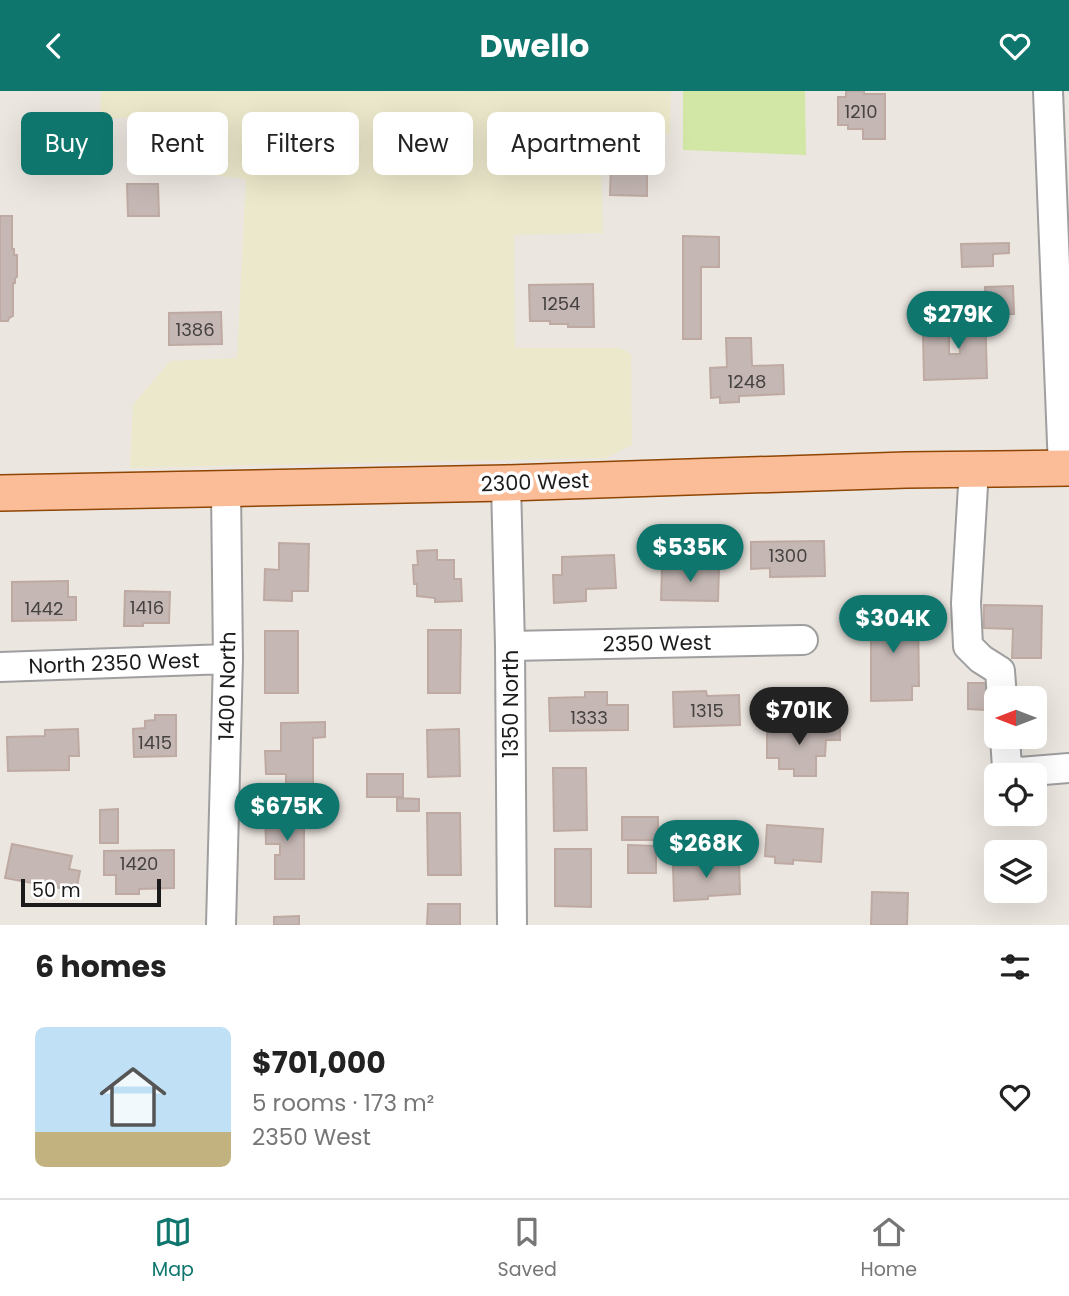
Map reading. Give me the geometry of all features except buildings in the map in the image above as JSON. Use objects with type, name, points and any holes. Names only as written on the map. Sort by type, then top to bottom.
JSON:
[{"type":"main road","name":"2300 West","points":[[0,493],[1066,468]]},
{"type":"street","points":[[1048,91],[1062,258],[1066,468]]},
{"type":"street","points":[[974,469],[966,603],[968,646],[981,659],[1000,671],[1001,686]]},
{"type":"street","name":"1350 North","points":[[506,483],[512,925]]},
{"type":"street","name":"1400 North","points":[[221,925],[228,659],[226,489]]},
{"type":"street","name":"2350 West","points":[[510,646],[803,640]]},
{"type":"street","name":"North 2350 West","points":[[0,667],[228,659]]},
{"type":"street","points":[[1006,749],[1007,768],[1020,772],[1069,768]]},
{"type":"shaded area","points":[[101,91],[671,91],[670,134],[665,134],[665,112],[487,112],[487,175],[601,175],[603,233],[514,235],[515,348],[620,348],[631,354],[632,445],[606,458],[130,468],[133,405],[170,361],[237,358],[246,179],[211,175],[228,175],[228,112],[127,112],[127,118],[113,118],[113,112],[100,112]]},
{"type":"green space","points":[[683,91],[805,91],[806,155],[683,150]]}]
